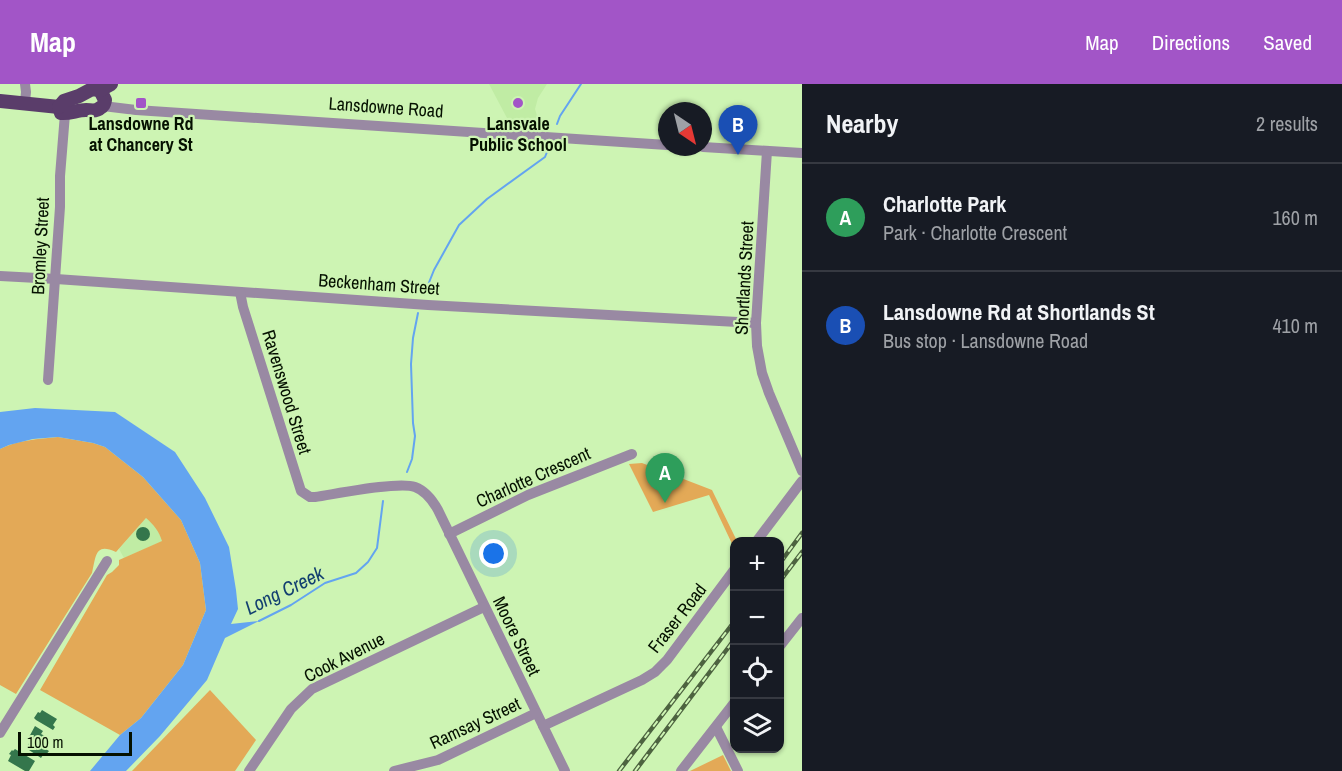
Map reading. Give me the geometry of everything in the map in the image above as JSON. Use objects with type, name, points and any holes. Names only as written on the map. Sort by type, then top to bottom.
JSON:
[{"type":"main road","points":[[0,101],[24,102],[62,110],[96,111],[103,106],[106,87],[92,89],[62,102],[62,110]]},
{"type":"street","points":[[24,102],[25,84]]},
{"type":"street","name":"Lansdowne Road","points":[[103,106],[658,144]]},
{"type":"street","name":"Bromley Street","points":[[48,380],[60,207],[62,110]]},
{"type":"street","points":[[712,148],[802,153]]},
{"type":"street","name":"Shortlands Street","points":[[767,151],[756,323],[757,346],[762,373],[769,393],[802,471]]},
{"type":"street","name":"Beckenham Street","points":[[0,276],[756,323]]},
{"type":"street","name":"Ravenswood Street","points":[[240,292],[298,485],[301,491],[310,497]]},
{"type":"street","name":"Charlotte Crescent","points":[[449,534],[528,495],[632,454]]},
{"type":"street","points":[[760,537],[802,481]]},
{"type":"street","name":"Moore Street","points":[[310,497],[398,486],[414,487],[424,492],[434,503],[565,771]]},
{"type":"street","points":[[0,733],[107,561]]},
{"type":"street","name":"Fraser Road","points":[[543,726],[655,672],[667,660],[730,577]]},
{"type":"street","name":"Cook Avenue","points":[[249,771],[291,709],[312,690],[484,607]]},
{"type":"street","points":[[781,645],[802,618]]},
{"type":"street","points":[[681,771],[730,709]]},
{"type":"street","name":"Ramsay Street","points":[[394,771],[438,760],[536,712]]},
{"type":"street","points":[[716,727],[738,771]]},
{"type":"shaded area","name":"Lansvale Public School","points":[[489,84],[547,84],[538,98],[535,109],[539,122],[508,120]]},
{"type":"shaded area","points":[[58,437],[105,447],[143,477],[181,520],[200,563],[206,610],[183,665],[141,718],[120,735],[40,690],[107,575],[119,565],[119,560],[162,541],[156,528],[146,518],[116,552],[104,549],[98,552],[92,573],[16,694],[0,685],[0,449],[21,442]]},
{"type":"shaded area","points":[[642,463],[712,490],[735,537],[730,537],[730,540],[709,495],[653,512],[629,464]]},
{"type":"shaded area","points":[[146,518],[155,525],[163,541],[124,558],[119,549]]},
{"type":"shaded area","points":[[210,690],[256,740],[235,771],[132,771]]},
{"type":"shaded area","points":[[723,755],[731,771],[690,771]]},
{"type":"water","points":[[35,408],[115,412],[175,452],[205,498],[229,547],[238,609],[231,624],[259,621],[225,638],[207,680],[160,736],[126,771],[90,771],[120,735],[141,718],[183,665],[206,610],[200,563],[181,520],[143,477],[105,447],[58,437],[33,439],[0,449],[0,412]]},
{"type":"building","points":[[140,527],[146,527],[150,534],[146,541],[140,541],[136,537],[136,531]]},
{"type":"building","points":[[42,710],[57,719],[53,730],[34,718]]},
{"type":"building","points":[[35,726],[43,731],[41,734],[45,736],[40,743],[29,737]]},
{"type":"building","points":[[31,740],[49,751],[45,756],[41,758],[26,748]]},
{"type":"building","points":[[15,749],[35,761],[29,771],[8,761],[11,755],[9,754]]},
{"type":"waterway","name":"Long Creek","points":[[557,124],[581,84]]},
{"type":"waterway","name":"Long Creek","points":[[424,295],[434,270],[459,225],[487,199],[545,157],[547,152]]},
{"type":"waterway","name":"Long Creek","points":[[407,472],[412,459],[415,436],[411,364],[418,313]]},
{"type":"waterway","name":"Long Creek","points":[[259,621],[291,605],[325,583],[356,573],[368,562],[377,548],[383,501]]},
{"type":"railway","points":[[784,558],[802,533]]},
{"type":"railway","points":[[784,576],[802,552]]},
{"type":"railway","points":[[619,771],[730,627]]},
{"type":"railway","points":[[635,771],[730,645]]},
{"type":"place","name":"Lansdowne Rd at Chancery St","points":[[141,103]]},
{"type":"place","name":"Lansvale Public School","points":[[518,103]]},
{"type":"place","name":"Lansdowne Rd at Shortlands St","points":[[738,155]]},
{"type":"place","name":"Charlotte Park","points":[[665,503]]}]
